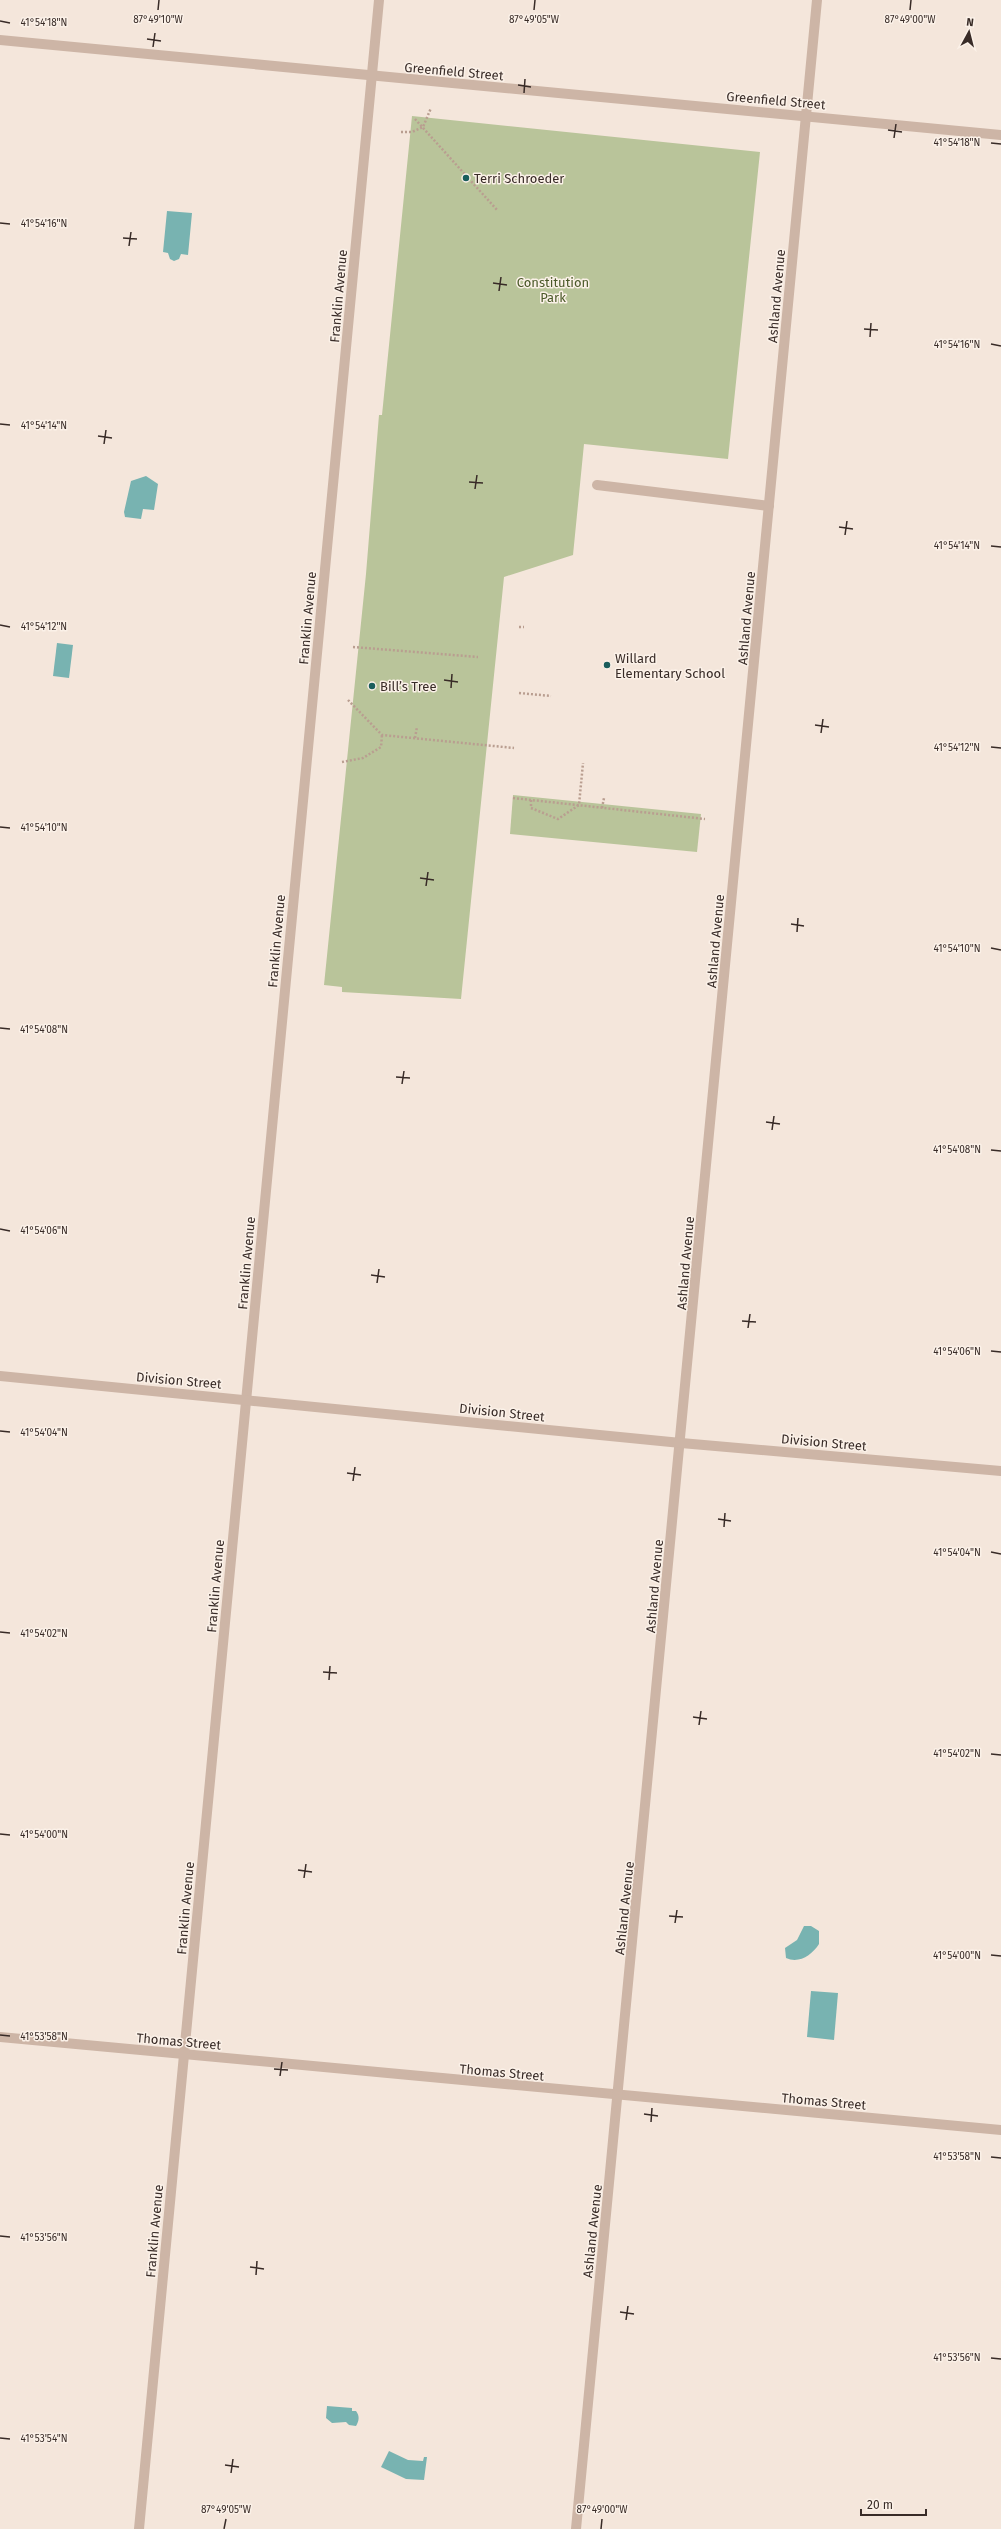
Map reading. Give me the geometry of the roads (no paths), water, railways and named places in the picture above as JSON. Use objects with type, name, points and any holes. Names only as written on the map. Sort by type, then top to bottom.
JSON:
[{"type":"street","name":"Franklin Avenue","points":[[139,2529],[379,0]]},
{"type":"street","name":"Ashland Avenue","points":[[576,2529],[681,1443],[817,0]]},
{"type":"street","name":"Greenfield Street","points":[[0,40],[1001,135]]},
{"type":"street","points":[[597,485],[769,506]]},
{"type":"street","name":"Division Street","points":[[0,1376],[681,1443],[1001,1471]]},
{"type":"street","name":"Thomas Street","points":[[0,2037],[618,2096],[1001,2130]]},
{"type":"water","points":[[167,211],[192,213],[188,255],[181,254],[179,259],[174,261],[170,259],[168,253],[163,252]]},
{"type":"water","points":[[146,476],[158,484],[154,510],[143,509],[141,519],[125,517],[124,512],[131,481]]},
{"type":"water","points":[[57,643],[73,645],[69,678],[53,676]]},
{"type":"water","points":[[804,1926],[811,1926],[819,1931],[819,1944],[813,1952],[805,1957],[796,1960],[786,1958],[785,1948],[797,1940]]},
{"type":"water","points":[[811,1991],[838,1993],[834,2040],[807,2037]]},
{"type":"water","points":[[327,2406],[352,2408],[352,2411],[356,2411],[359,2417],[356,2426],[349,2425],[346,2422],[332,2423],[326,2418]]},
{"type":"water","points":[[389,2451],[408,2460],[423,2461],[424,2457],[427,2457],[424,2480],[406,2479],[381,2467]]},
{"type":"place","name":"Terri Schroeder","points":[[466,178]]},
{"type":"place","name":"Willard Elementary School","points":[[607,665]]},
{"type":"place","name":"Bill’s Tree","points":[[372,686]]},
{"type":"park label","name":"Constitution Park","points":[[553,290]]}]
